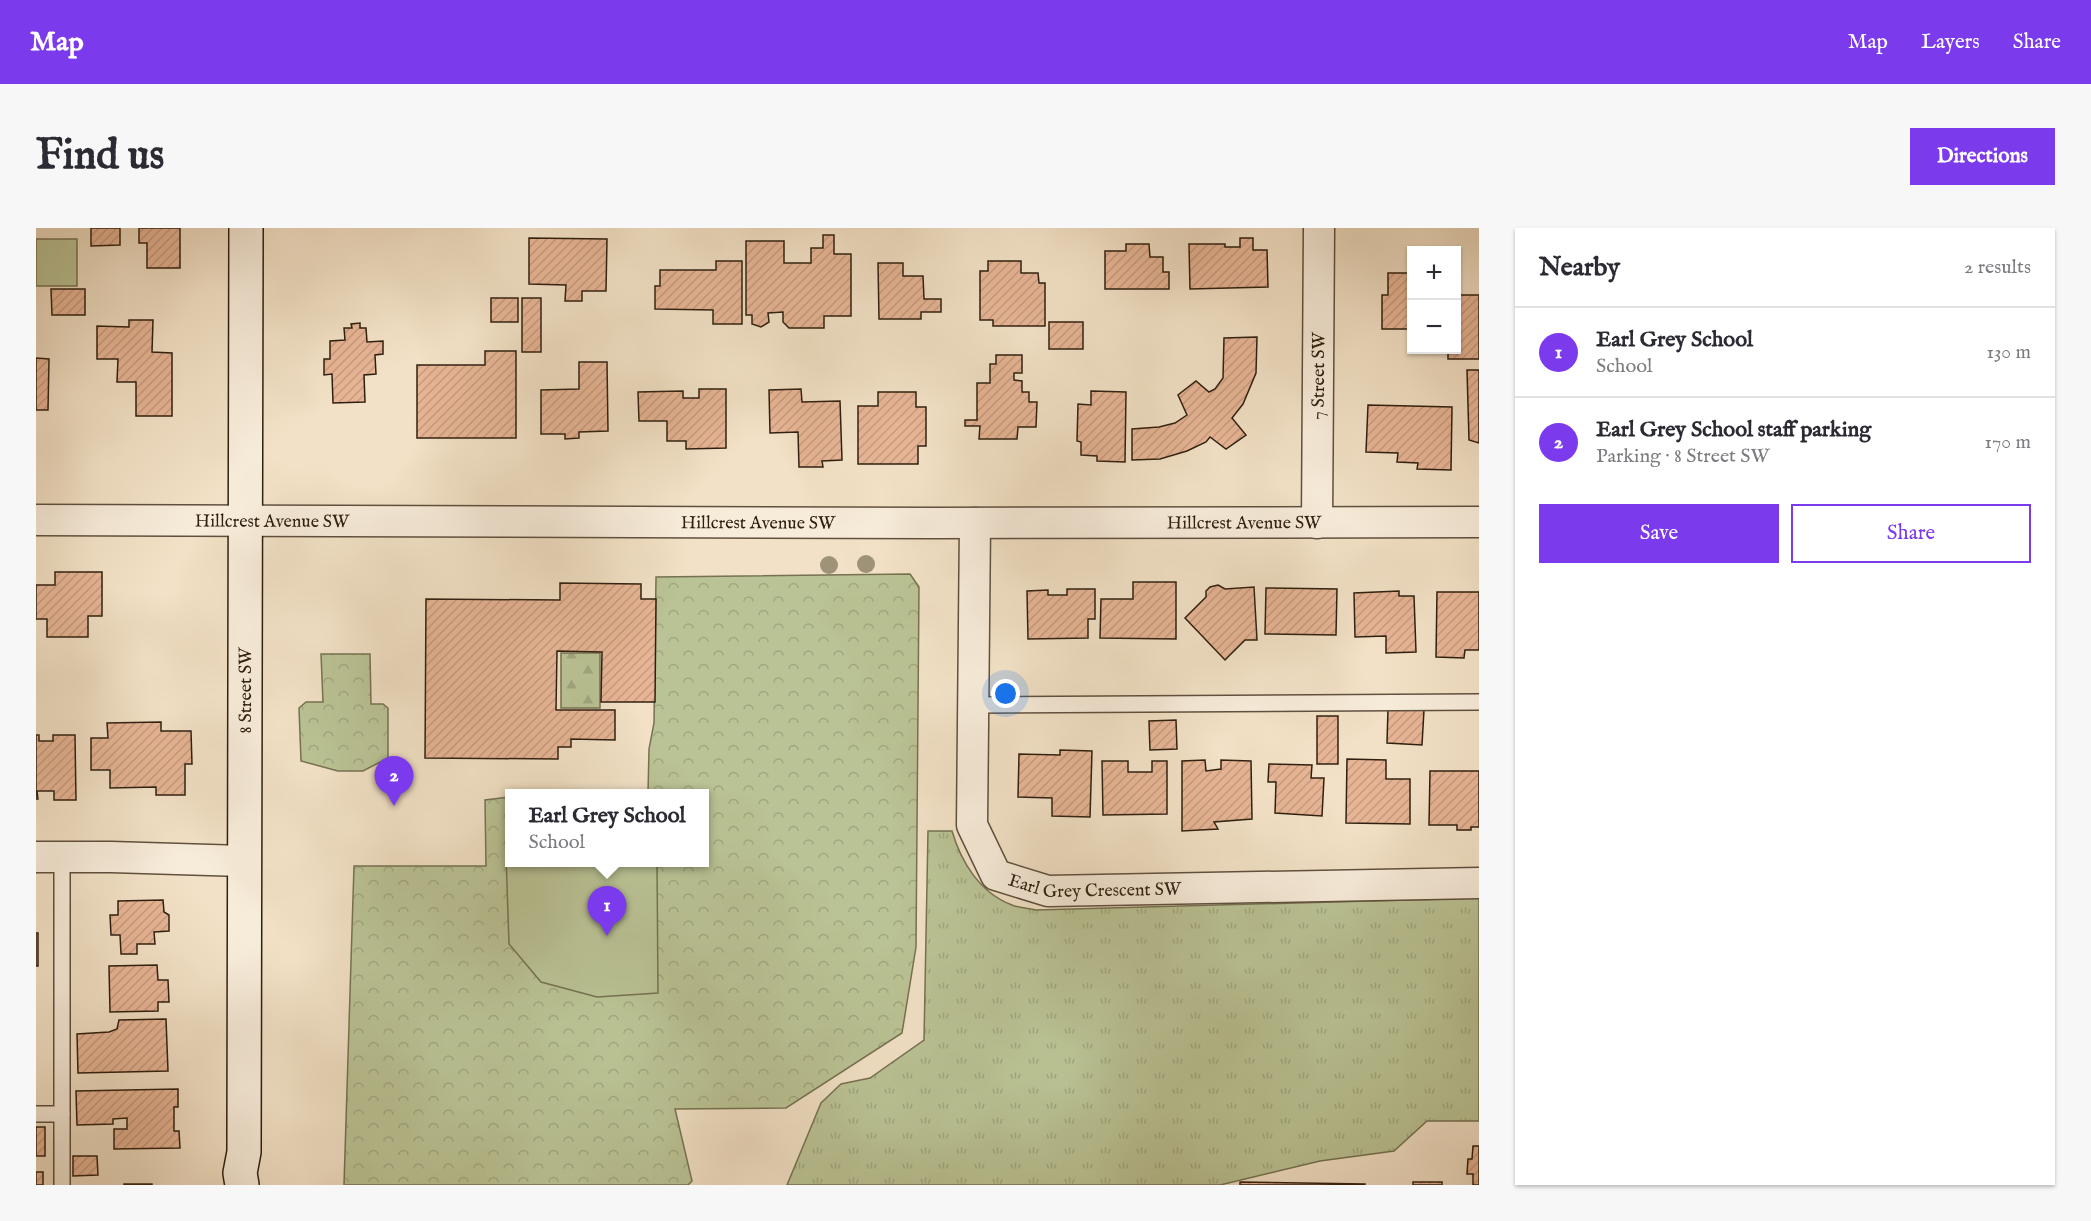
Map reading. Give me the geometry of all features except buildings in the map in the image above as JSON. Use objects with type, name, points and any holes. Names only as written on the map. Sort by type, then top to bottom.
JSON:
[{"type":"street","name":"8 Street SW","points":[[242,1185],[240,1173],[244,1152],[246,228]]},
{"type":"street","name":"7 Street SW","points":[[1317,523],[1319,228]]},
{"type":"street","name":"Hillcrest Avenue SW","points":[[36,519],[975,523],[1479,522]]},
{"type":"street","name":"Earl Grey Crescent SW","points":[[975,523],[972,825],[996,875],[1048,891],[1479,883]]},
{"type":"street","points":[[49,857],[243,861]]},
{"type":"street","name":"8 Street SW","points":[[244,1152],[262,1185]]},
{"type":"lane","points":[[973,705],[1479,702]]},
{"type":"lane","points":[[49,857],[62,1114],[62,1185]]},
{"type":"lane","points":[[36,1114],[62,1114]]},
{"type":"green space","points":[[36,239],[77,239],[77,286],[36,286]]},
{"type":"green space","points":[[910,574],[919,587],[916,947],[902,1033],[786,1108],[675,1109],[692,1181],[688,1185],[344,1185],[354,866],[486,866],[485,800],[505,798],[505,867],[709,867],[709,789],[648,789],[649,749],[654,723],[656,577]]},
{"type":"green space","points":[[561,653],[600,653],[600,708],[561,708]]},
{"type":"green space","points":[[321,654],[370,654],[371,704],[383,704],[388,708],[388,758],[363,771],[338,771],[301,761],[299,708],[306,702],[323,702]]},
{"type":"green space","points":[[928,831],[952,831],[973,875],[990,893],[1012,905],[1036,910],[1479,898],[1479,1121],[1427,1121],[1394,1151],[1320,1161],[1220,1185],[787,1185],[821,1103],[841,1084],[870,1078],[924,1040]]},
{"type":"green space","points":[[506,867],[657,867],[658,993],[597,997],[541,982],[509,944]]},
{"type":"place","name":"Earl Grey School staff parking","points":[[394,806]]},
{"type":"place","name":"Earl Grey School","points":[[607,936]]}]
